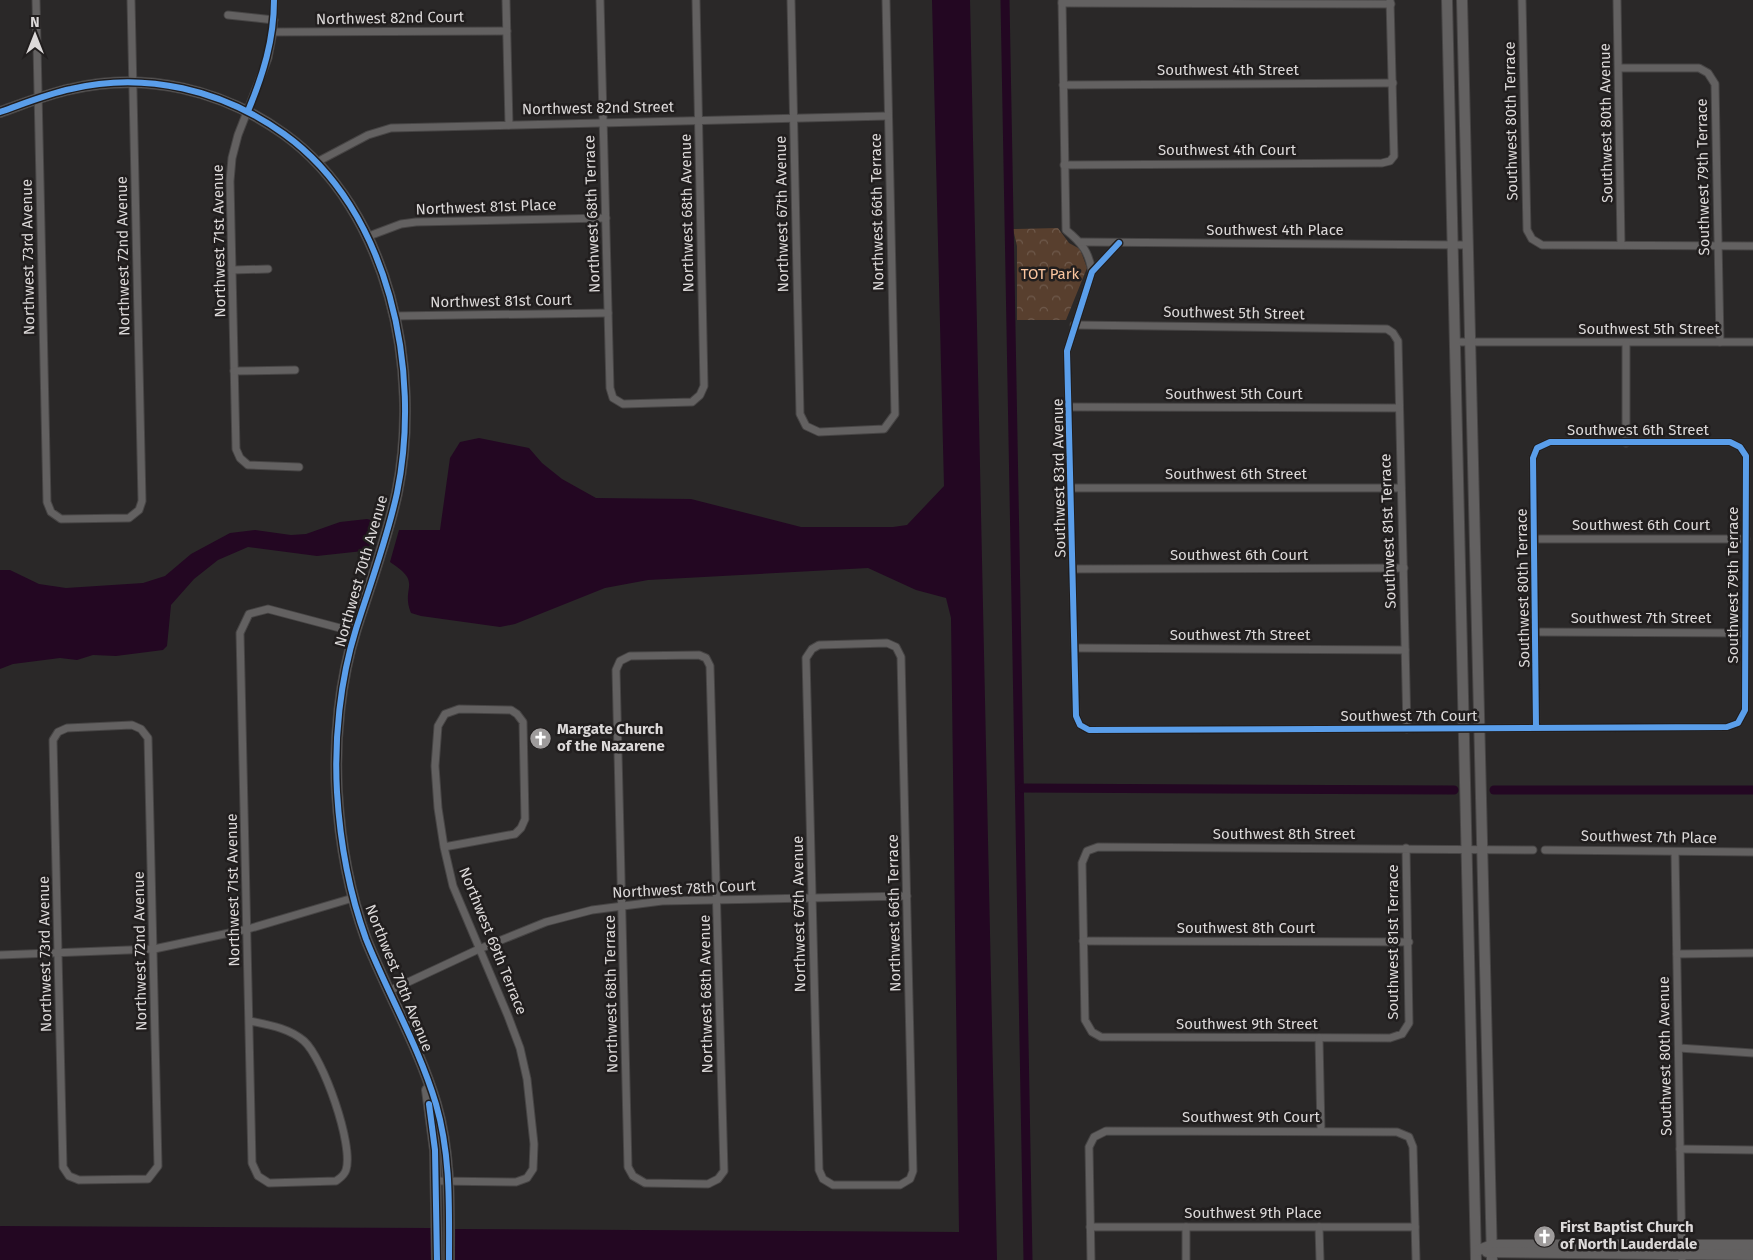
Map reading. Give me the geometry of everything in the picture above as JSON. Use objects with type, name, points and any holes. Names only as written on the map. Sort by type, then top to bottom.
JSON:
[{"type":"street","name":"Northwest 73rd Avenue","points":[[36,0],[47,502],[51,512]]},
{"type":"street","name":"Northwest 72nd Avenue","points":[[51,512],[62,519],[129,518],[139,510],[142,501],[131,0]]},
{"type":"street","name":"Northwest 71st Avenue","points":[[274,0],[273,32],[268,58],[238,135],[232,158],[230,181],[236,449],[240,458],[248,465],[299,467]]},
{"type":"street","points":[[506,0],[509,125]]},
{"type":"street","name":"Northwest 68th Terrace","points":[[600,0],[610,388],[613,398]]},
{"type":"street","name":"Northwest 68th Avenue","points":[[613,398],[624,404],[692,402],[700,395],[704,386],[696,0]]},
{"type":"street","name":"Northwest 67th Avenue","points":[[791,0],[800,414],[806,426]]},
{"type":"street","name":"Northwest 66th Terrace","points":[[806,426],[819,432],[884,429],[891,422],[895,414],[886,0]]},
{"type":"street","points":[[1447,0],[1476,1255],[1492,1252],[1682,1253],[1753,1256]]},
{"type":"street","points":[[1462,0],[1492,1252]]},
{"type":"street","name":"Southwest 80th Terrace","points":[[1522,0],[1527,230],[1532,239],[1542,245],[1621,245]]},
{"type":"street","name":"Southwest 80th Avenue","points":[[1617,0],[1621,245]]},
{"type":"street","points":[[1092,272],[1090,256],[1081,242],[1066,230],[1062,2],[1390,2],[1393,83]]},
{"type":"street","points":[[228,15],[274,20]]},
{"type":"street","name":"Northwest 82nd Court","points":[[273,32],[507,31]]},
{"type":"street","name":"Southwest 79th Terrace","points":[[1619,68],[1699,68],[1708,73],[1715,84],[1720,342]]},
{"type":"street","points":[[0,112],[78,87],[104,83],[133,82],[187,89],[248,111]]},
{"type":"street","name":"Southwest 4th Street","points":[[1063,85],[1393,83]]},
{"type":"street","name":"Southwest 4th Court","points":[[1064,165],[1382,163],[1390,161],[1394,156],[1393,83]]},
{"type":"street","name":"Northwest 70th Avenue","points":[[248,111],[291,139],[317,162],[338,186],[369,236],[385,279],[402,352],[404,396],[402,455],[397,495],[355,632],[340,716],[337,790],[342,834],[353,898],[368,943],[435,1101],[445,1143],[449,1181],[449,1260]]},
{"type":"street","name":"Northwest 82nd Street","points":[[317,162],[368,135],[391,128],[888,116]]},
{"type":"street","name":"Northwest 81st Place","points":[[369,236],[401,224],[416,222],[606,218]]},
{"type":"street","name":"Southwest 4th Place","points":[[1081,242],[1468,245]]},
{"type":"street","name":"Southwest 83rd Avenue","points":[[1080,725],[1076,716],[1074,569],[1067,351],[1092,272],[1119,243]]},
{"type":"street","points":[[1621,245],[1753,246]]},
{"type":"street","points":[[232,270],[268,270]]},
{"type":"street","name":"Northwest 81st Court","points":[[394,316],[608,313]]},
{"type":"street","name":"Southwest 5th Street","points":[[1074,324],[1387,329],[1393,334]]},
{"type":"street","name":"Southwest 81st Terrace","points":[[1393,334],[1398,341],[1407,729]]},
{"type":"street","name":"Southwest 5th Street","points":[[1455,342],[1626,344],[1753,342]]},
{"type":"street","points":[[1626,344],[1626,443]]},
{"type":"street","points":[[234,371],[295,370]]},
{"type":"street","name":"Southwest 5th Court","points":[[1070,408],[1399,408]]},
{"type":"street","name":"Southwest 6th Street","points":[[1537,448],[1550,442],[1730,442],[1740,447]]},
{"type":"street","name":"Southwest 79th Terrace","points":[[1738,723],[1745,710],[1746,456],[1740,447]]},
{"type":"street","name":"Southwest 80th Terrace","points":[[1536,728],[1533,458],[1537,448]]},
{"type":"street","name":"Southwest 6th Street","points":[[1070,488],[1401,488]]},
{"type":"street","name":"Southwest 6th Court","points":[[1535,539],[1746,539]]},
{"type":"street","name":"Southwest 6th Court","points":[[1074,569],[1404,568]]},
{"type":"street","name":"Northwest 71st Avenue","points":[[250,1021],[280,1028],[294,1034],[305,1042],[314,1056],[325,1078],[340,1120],[346,1150],[346,1168],[343,1176],[336,1181],[269,1182],[258,1176],[252,1163],[240,633],[249,614],[257,610],[268,609],[355,632]]},
{"type":"street","name":"Southwest 7th Street","points":[[1536,632],[1745,633]]},
{"type":"street","name":"Northwest 66th Terrace","points":[[812,648],[819,645],[887,643],[896,647],[901,657],[913,1170],[910,1179],[900,1185],[833,1185],[823,1178]]},
{"type":"street","name":"Northwest 67th Avenue","points":[[812,648],[806,658],[818,1170],[823,1178]]},
{"type":"street","name":"Southwest 7th Street","points":[[1075,648],[1405,650]]},
{"type":"street","name":"Northwest 68th Avenue","points":[[620,661],[630,656],[699,655],[706,658],[710,666],[724,1171],[718,1178],[708,1184],[645,1183],[633,1176]]},
{"type":"street","name":"Northwest 68th Terrace","points":[[620,661],[616,670],[628,1166],[633,1176]]},
{"type":"street","name":"Northwest 69th Terrace","points":[[444,847],[515,834],[522,828],[525,818],[523,722],[511,710],[459,709],[445,714],[438,726],[435,766],[438,808],[444,847],[453,886],[520,1048],[527,1079],[534,1144],[533,1169],[527,1178],[516,1182],[449,1181]]},
{"type":"street","name":"Southwest 7th Court","points":[[1080,725],[1089,730],[1464,729],[1728,727],[1738,723]]},
{"type":"street","name":"Northwest 72nd Avenue","points":[[58,732],[67,728],[132,725],[141,729],[148,738],[154,949],[158,1166],[148,1179],[79,1180],[69,1176]]},
{"type":"street","name":"Northwest 73rd Avenue","points":[[58,732],[53,740],[63,1167],[69,1176]]},
{"type":"street","name":"Southwest 8th Street","points":[[1083,941],[1082,863],[1087,852],[1098,847],[1483,849]]},
{"type":"street","name":"Southwest 81st Terrace","points":[[1402,1034],[1410,1023],[1406,848]]},
{"type":"street","points":[[1483,849],[1533,850]]},
{"type":"street","name":"Southwest 7th Place","points":[[1545,850],[1753,852]]},
{"type":"street","name":"Southwest 80th Avenue","points":[[1675,852],[1682,1253]]},
{"type":"street","name":"Northwest 78th Court","points":[[389,991],[479,949],[546,922],[622,904],[812,896],[907,896]]},
{"type":"street","points":[[0,955],[154,949],[248,930],[353,898]]},
{"type":"street","name":"Southwest 8th Court","points":[[1083,941],[1409,942]]},
{"type":"street","name":"Southwest 9th Street","points":[[1083,941],[1086,1020],[1092,1032],[1101,1037],[1390,1038],[1402,1034]]},
{"type":"street","points":[[1677,954],[1753,953]]},
{"type":"street","points":[[1319,1038],[1321,1131]]},
{"type":"street","points":[[1679,1048],[1753,1052]]},
{"type":"street","name":"Northwest 70th Avenue","points":[[426,1079],[437,1181],[437,1260]]},
{"type":"street","name":"Southwest 9th Court","points":[[1090,1227],[1089,1147],[1094,1137],[1106,1131],[1321,1131],[1397,1132],[1409,1137],[1413,1147],[1415,1227]]},
{"type":"street","points":[[1680,1149],[1753,1150]]},
{"type":"street","points":[[437,1181],[449,1181]]},
{"type":"street","points":[[1090,1227],[1091,1260]]},
{"type":"street","name":"Southwest 9th Place","points":[[1090,1227],[1415,1227]]},
{"type":"street","points":[[1186,1227],[1186,1260]]},
{"type":"street","points":[[1319,1227],[1320,1260]]},
{"type":"street","points":[[1415,1227],[1416,1260]]},
{"type":"street","points":[[1682,1253],[1753,1245]]},
{"type":"green space","name":"TOT Park","points":[[1058,228],[1069,243],[1080,249],[1087,268],[1066,320],[1017,320],[1017,246],[1013,229]]},
{"type":"shaded area","points":[[932,0],[970,0],[997,1260],[454,1260],[455,1229],[959,1232],[951,618],[946,598],[916,590],[868,568],[648,580],[605,588],[515,624],[500,627],[411,613],[408,604],[409,581],[400,569],[390,562],[399,530],[440,530],[450,458],[460,442],[479,438],[529,448],[542,463],[562,479],[596,498],[691,499],[801,527],[893,527],[907,525],[944,486]]},
{"type":"shaded area","points":[[367,519],[375,521],[369,548],[363,551],[317,556],[248,547],[218,560],[194,579],[171,605],[167,646],[163,650],[116,656],[93,655],[77,660],[60,658],[13,664],[0,669],[0,570],[10,570],[39,584],[66,588],[143,583],[165,576],[191,554],[230,533],[255,530],[291,535],[306,534],[340,522]]},
{"type":"shaded area","points":[[0,1226],[431,1228],[431,1260],[0,1260]]},
{"type":"waterway","points":[[1005,0],[1028,1260]]},
{"type":"waterway","points":[[1022,788],[1454,790]]},
{"type":"waterway","points":[[1494,790],[1753,790]]},
{"type":"cycle path","points":[[248,111],[267,57],[272,29],[274,0]]},
{"type":"cycle path","points":[[0,112],[35,99],[71,89],[99,84],[127,82],[155,84],[182,88],[209,96],[235,106],[284,134],[320,166],[350,205],[373,249],[390,296],[400,346],[405,396],[404,446],[393,510],[350,649],[342,689],[337,731],[337,792],[346,867],[360,921],[375,960],[421,1062],[441,1123],[447,1162],[449,1260]]},
{"type":"cycle path","points":[[1119,243],[1092,272],[1067,351],[1076,716],[1080,725],[1089,730],[1727,727],[1738,723],[1745,710],[1746,456],[1740,447],[1730,442],[1550,442],[1537,448],[1533,458],[1536,728]]},
{"type":"cycle path","points":[[429,1104],[435,1150],[437,1260]]},
{"type":"place","name":"Margate Church of the Nazarene","points":[[541,738]]},
{"type":"place","name":"First Baptist Church of North Lauderdale","points":[[1544,1236]]}]
